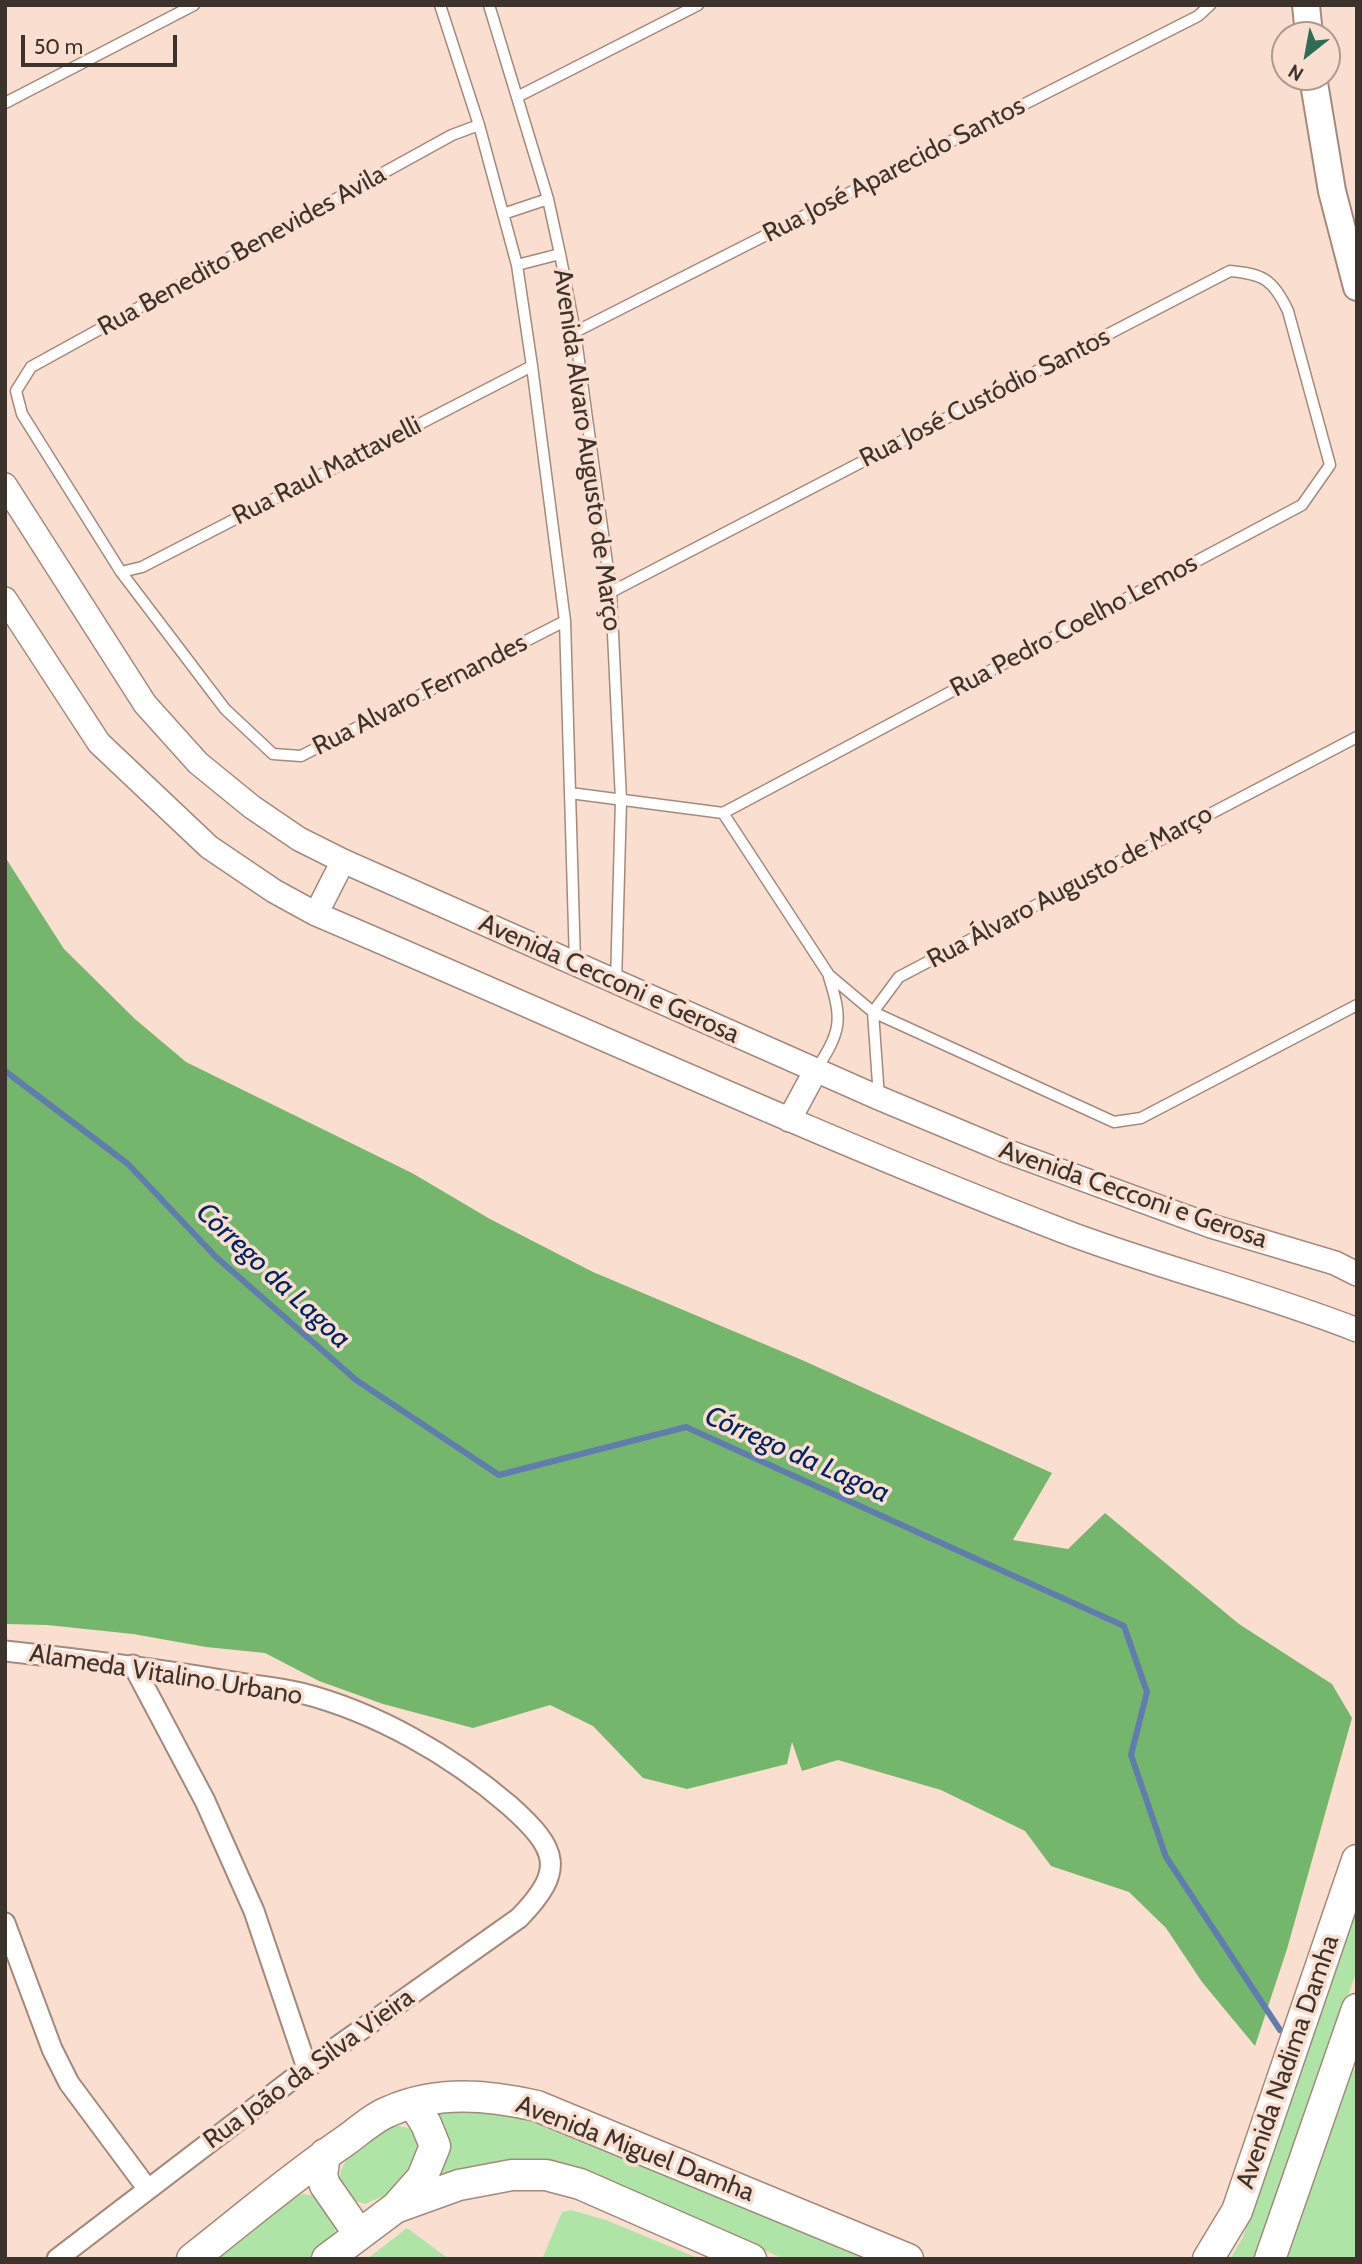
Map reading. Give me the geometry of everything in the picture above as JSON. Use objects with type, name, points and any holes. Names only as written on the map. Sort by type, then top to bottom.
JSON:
[{"type":"main road","points":[[1315,91],[1332,191],[1357,287]]},
{"type":"main road","name":"Avenida Nadima Damha","points":[[1208,2259],[1237,2211],[1357,1860]]},
{"type":"main road","name":"Avenida Nadima Damha","points":[[1270,2259],[1357,2009]]},
{"type":"main road","name":"Avenida Miguel Damha","points":[[192,2259],[325,2154],[388,2111],[462,2096],[497,2097],[537,2106],[908,2259]]},
{"type":"main road","points":[[395,2208],[422,2178],[435,2146],[426,2124],[413,2104]]},
{"type":"main road","points":[[325,2154],[322,2176],[325,2185],[359,2234]]},
{"type":"main road","name":"Avenida Miguel Damha","points":[[327,2259],[395,2208],[459,2185],[512,2175],[546,2175],[580,2184],[751,2259]]},
{"type":"street","name":"Avenida Cecconi e Gerosa","points":[[5,485],[145,704],[198,763],[252,807],[299,839],[342,862],[575,965],[1006,1151],[1210,1226],[1335,1263],[1357,1274]]},
{"type":"street","name":"Avenida Cecconi e Gerosa","points":[[5,598],[99,743],[209,847],[274,891],[316,914],[789,1121],[1065,1232],[1214,1283],[1310,1312],[1357,1330]]},
{"type":"street","points":[[316,914],[342,862]]},
{"type":"street","points":[[789,1121],[816,1070]]},
{"type":"street","name":"Alameda Vitalino Urbano","points":[[5,1651],[132,1665],[301,1693],[363,1715],[432,1750],[488,1788],[527,1821],[547,1846],[552,1872]]},
{"type":"street","points":[[132,1665],[205,1801],[254,1911],[307,2068]]},
{"type":"street","name":"Rua João da Silva Vieira","points":[[57,2259],[307,2068],[519,1918],[540,1897],[552,1872]]},
{"type":"street","points":[[5,1923],[52,2049],[69,2083],[147,2188]]},
{"type":"lane","points":[[5,103],[194,5]]},
{"type":"lane","name":"Avenida Alvaro Augusto de Março","points":[[440,5],[479,125],[517,265],[532,366],[565,621],[575,965]]},
{"type":"lane","name":"Avenida Alvaro Augusto de Março","points":[[489,5],[548,199],[560,254],[575,332],[611,592],[621,800],[616,983]]},
{"type":"lane","points":[[517,97],[698,5]]},
{"type":"lane","name":"Rua José Aparecido Santos","points":[[575,332],[1198,16],[1210,5]]},
{"type":"lane","name":"Rua Benedito Benevides Avila","points":[[121,572],[22,414],[16,391],[31,367],[452,135],[479,125]]},
{"type":"lane","points":[[503,214],[548,199]]},
{"type":"lane","name":"Avenida Alvaro Augusto de Março","points":[[517,265],[560,254]]},
{"type":"lane","name":"Rua José Custódio Santos","points":[[611,592],[1230,271],[1258,274],[1280,293],[1289,311],[1306,378]]},
{"type":"lane","name":"Rua Raul Mattavelli","points":[[121,572],[142,567],[532,366]]},
{"type":"lane","name":"Rua Pedro Coelho Lemos","points":[[723,813],[1302,505],[1330,465],[1306,378]]},
{"type":"lane","name":"Rua Alvaro Fernandes","points":[[121,572],[225,709],[273,754],[301,756],[565,621]]},
{"type":"lane","name":"Rua Álvaro Augusto de Março","points":[[873,1012],[898,977],[1357,737]]},
{"type":"lane","points":[[570,793],[723,813],[829,975],[840,1009],[840,1024],[834,1043],[816,1070]]},
{"type":"lane","points":[[829,975],[873,1012],[1114,1122],[1140,1118],[1357,1005]]},
{"type":"lane","points":[[873,1012],[879,1098]]},
{"type":"green space","points":[[5,857],[64,949],[135,1019],[186,1062],[412,1173],[490,1219],[593,1272],[802,1360],[1052,1473],[1013,1540],[1068,1549],[1105,1513],[1239,1624],[1332,1684],[1352,1718],[1287,1949],[1255,2046],[1202,1982],[1166,1928],[1129,1892],[1051,1866],[1025,1831],[941,1790],[838,1760],[802,1771],[792,1742],[787,1764],[687,1789],[643,1778],[593,1726],[550,1705],[473,1728],[383,1704],[319,1681],[265,1653],[206,1647],[133,1634],[47,1625],[5,1624]]},
{"type":"green space","points":[[1357,1907],[1357,1970],[1258,2259],[1230,2259],[1243,2237]]},
{"type":"green space","points":[[1353,2068],[1357,2072],[1357,2259],[1285,2259]]},
{"type":"green space","points":[[467,2106],[513,2111],[869,2259],[785,2259],[580,2174],[511,2162],[441,2174],[446,2158],[446,2142],[435,2112]]},
{"type":"green space","points":[[395,2125],[413,2129],[428,2149],[388,2194],[365,2204],[350,2199],[339,2179],[346,2161],[368,2139]]},
{"type":"green space","points":[[304,2194],[320,2197],[337,2226],[330,2243],[309,2259],[214,2259],[296,2196]]},
{"type":"green space","points":[[571,2210],[606,2220],[700,2259],[542,2259],[562,2212]]},
{"type":"green space","points":[[407,2228],[449,2259],[367,2259]]},
{"type":"waterway","name":"Córrego da Lagoa","points":[[5,1071],[128,1164],[215,1256],[356,1380],[499,1475],[686,1427],[1124,1626],[1147,1692],[1131,1755],[1166,1857],[1280,2030]]}]
